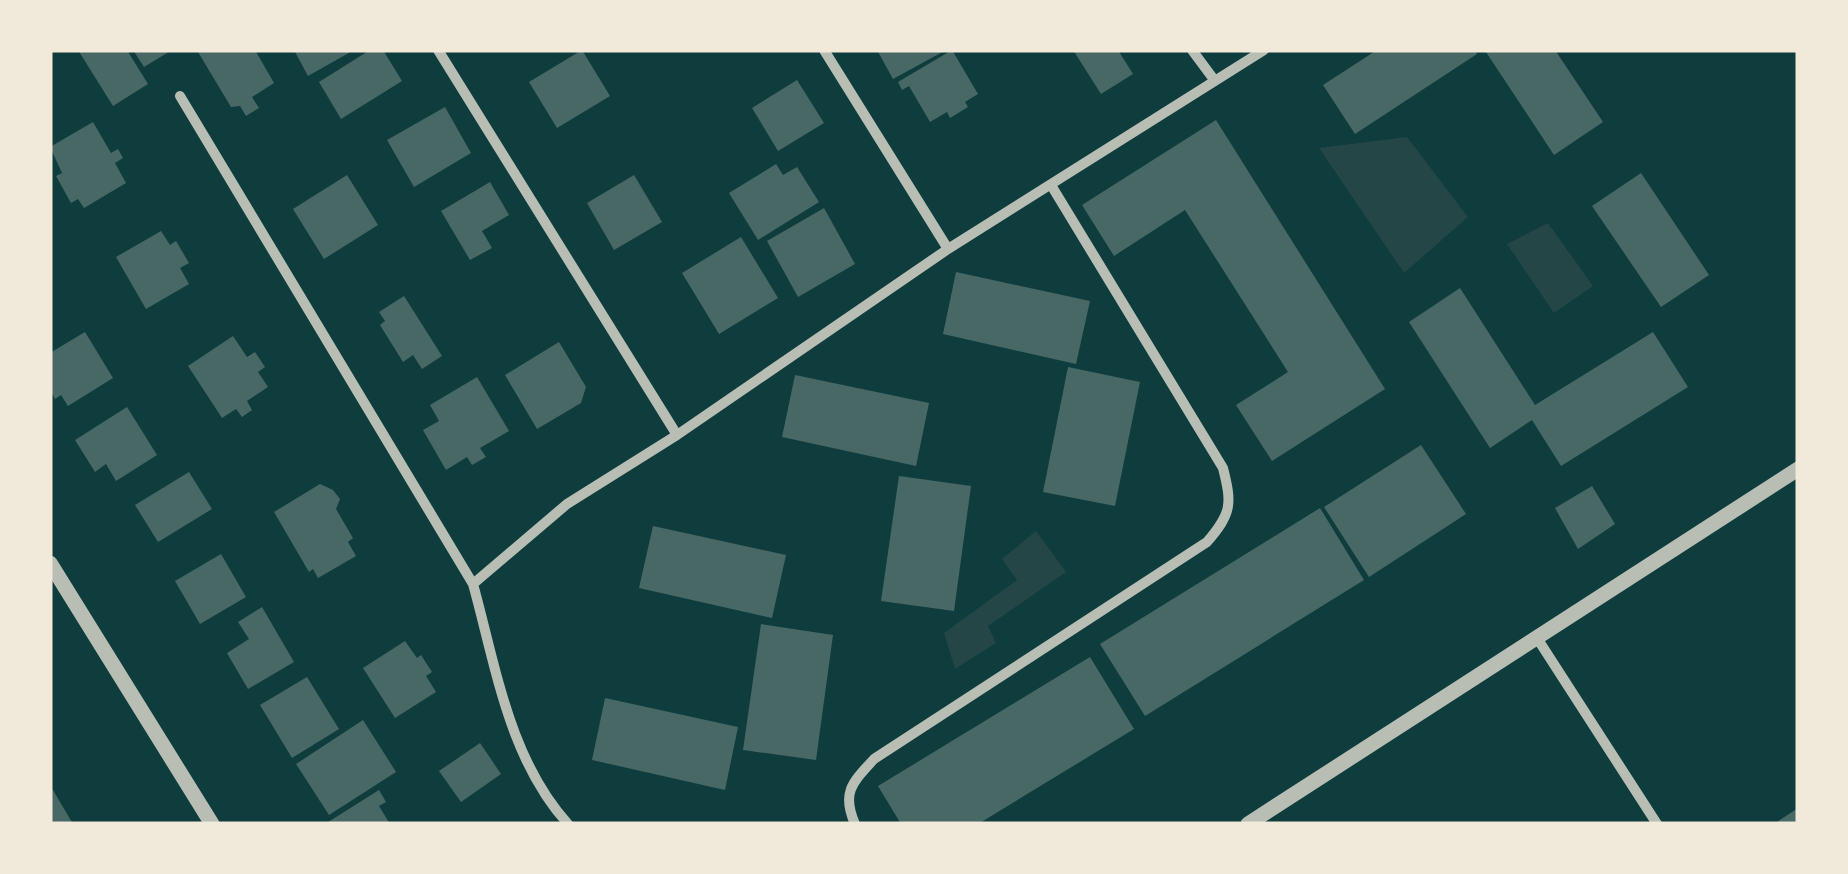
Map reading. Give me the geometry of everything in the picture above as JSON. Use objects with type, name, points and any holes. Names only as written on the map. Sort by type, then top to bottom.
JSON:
[{"type":"street","points":[[438,50],[678,435]]},
{"type":"street","points":[[824,50],[948,250]]},
{"type":"street","points":[[1192,50],[1215,81]]},
{"type":"street","points":[[473,584],[567,504],[678,435],[948,250],[1264,50]]},
{"type":"street","points":[[180,96],[473,584],[516,739],[533,778],[568,824]]},
{"type":"street","points":[[855,824],[848,808],[850,784],[874,759],[1207,542],[1227,519],[1230,496],[1223,468],[1050,185]]},
{"type":"street","points":[[1248,824],[1798,469]]},
{"type":"street","points":[[50,563],[212,824]]},
{"type":"street","points":[[1536,638],[1657,824]]},
{"type":"shaded area","points":[[1407,137],[1468,217],[1404,273],[1319,148]]},
{"type":"shaded area","points":[[1548,223],[1593,286],[1554,313],[1507,244]]},
{"type":"shaded area","points":[[1036,531],[1066,572],[988,626],[996,643],[955,669],[944,633],[1017,580],[1002,559]]},
{"type":"building","points":[[78,50],[127,50],[148,84],[113,106]]},
{"type":"building","points":[[133,50],[172,50],[144,67]]},
{"type":"building","points":[[255,50],[274,83],[252,97],[259,108],[246,116],[240,106],[231,107],[198,52]]},
{"type":"building","points":[[294,50],[354,50],[308,76]]},
{"type":"building","points":[[370,50],[383,50],[402,81],[341,119],[319,82]]},
{"type":"building","points":[[582,50],[610,96],[557,128],[529,82]]},
{"type":"building","points":[[877,50],[946,50],[893,79]]},
{"type":"building","points":[[952,50],[978,94],[965,102],[968,107],[950,118],[947,112],[930,122],[909,86],[902,90],[898,82]]},
{"type":"building","points":[[1073,50],[1118,50],[1133,74],[1101,94]]},
{"type":"building","points":[[1377,50],[1475,50],[1477,54],[1355,134],[1323,85]]},
{"type":"building","points":[[1555,50],[1603,122],[1554,155],[1486,52]]},
{"type":"building","points":[[797,80],[824,123],[778,151],[752,108]]},
{"type":"building","points":[[445,107],[471,153],[414,187],[387,140]]},
{"type":"building","points":[[1216,120],[1385,389],[1272,461],[1236,405],[1288,372],[1185,210],[1114,256],[1082,205]]},
{"type":"building","points":[[93,122],[111,153],[118,149],[123,158],[115,163],[126,183],[84,208],[78,199],[71,203],[56,176],[62,173],[50,147]]},
{"type":"building","points":[[776,164],[783,175],[797,167],[819,202],[758,240],[729,193]]},
{"type":"building","points":[[1641,173],[1709,275],[1661,307],[1592,206]]},
{"type":"building","points":[[347,175],[378,225],[324,259],[293,209]]},
{"type":"building","points":[[634,175],[662,222],[614,250],[587,203]]},
{"type":"building","points":[[490,182],[509,215],[482,231],[492,248],[470,260],[441,211]]},
{"type":"building","points":[[824,208],[855,264],[798,297],[767,241]]},
{"type":"building","points":[[161,231],[170,245],[176,241],[189,263],[180,268],[189,284],[146,309],[116,257]]},
{"type":"building","points":[[741,237],[778,298],[719,334],[682,273]]},
{"type":"building","points":[[956,272],[1090,301],[1076,364],[943,334]]},
{"type":"building","points":[[1460,288],[1535,405],[1653,332],[1688,387],[1561,466],[1532,420],[1490,448],[1409,322]]},
{"type":"building","points":[[404,296],[442,356],[422,369],[413,355],[403,362],[380,325],[385,321],[379,312]]},
{"type":"building","points":[[85,332],[113,378],[68,406],[61,395],[55,399],[50,390],[50,353]]},
{"type":"building","points":[[233,336],[247,357],[255,352],[265,367],[258,372],[268,387],[247,401],[252,410],[242,417],[236,409],[222,418],[188,366]]},
{"type":"building","points":[[559,342],[586,387],[581,403],[537,429],[505,375]]},
{"type":"building","points":[[1068,367],[1140,382],[1115,506],[1043,492]]},
{"type":"building","points":[[795,375],[929,403],[916,466],[782,437]]},
{"type":"building","points":[[477,377],[509,431],[480,448],[486,457],[472,465],[467,457],[446,470],[423,430],[439,421],[430,405]]},
{"type":"building","points":[[127,407],[157,455],[116,481],[106,464],[95,472],[75,440]]},
{"type":"building","points":[[1421,445],[1466,514],[1369,577],[1324,507]]},
{"type":"building","points":[[189,472],[212,509],[158,542],[135,505]]},
{"type":"building","points":[[899,476],[971,486],[954,611],[881,601]]},
{"type":"building","points":[[320,484],[340,499],[336,509],[353,538],[348,542],[356,556],[318,578],[313,569],[309,572],[274,512]]},
{"type":"building","points":[[1592,486],[1615,524],[1578,549],[1555,508]]},
{"type":"building","points":[[1320,508],[1364,580],[1145,716],[1100,644]]},
{"type":"building","points":[[653,526],[786,555],[772,618],[639,588]]},
{"type":"building","points":[[221,554],[246,597],[200,624],[175,581]]},
{"type":"building","points":[[262,607],[294,662],[248,689],[227,653],[249,639],[238,622]]},
{"type":"building","points":[[761,624],[833,635],[816,760],[743,750]]},
{"type":"building","points":[[405,641],[432,672],[426,676],[436,692],[395,718],[363,668]]},
{"type":"building","points":[[1090,657],[1134,729],[978,824],[901,824],[878,786]]},
{"type":"building","points":[[307,677],[339,729],[292,758],[260,705]]},
{"type":"building","points":[[605,698],[738,727],[725,790],[592,760]]},
{"type":"building","points":[[363,720],[396,772],[329,815],[296,764]]},
{"type":"building","points":[[480,743],[501,774],[461,802],[439,771]]},
{"type":"building","points":[[50,785],[73,824],[50,824]]},
{"type":"building","points":[[379,790],[386,802],[379,806],[390,824],[325,824]]},
{"type":"building","points":[[1798,808],[1798,824],[1774,824]]}]
